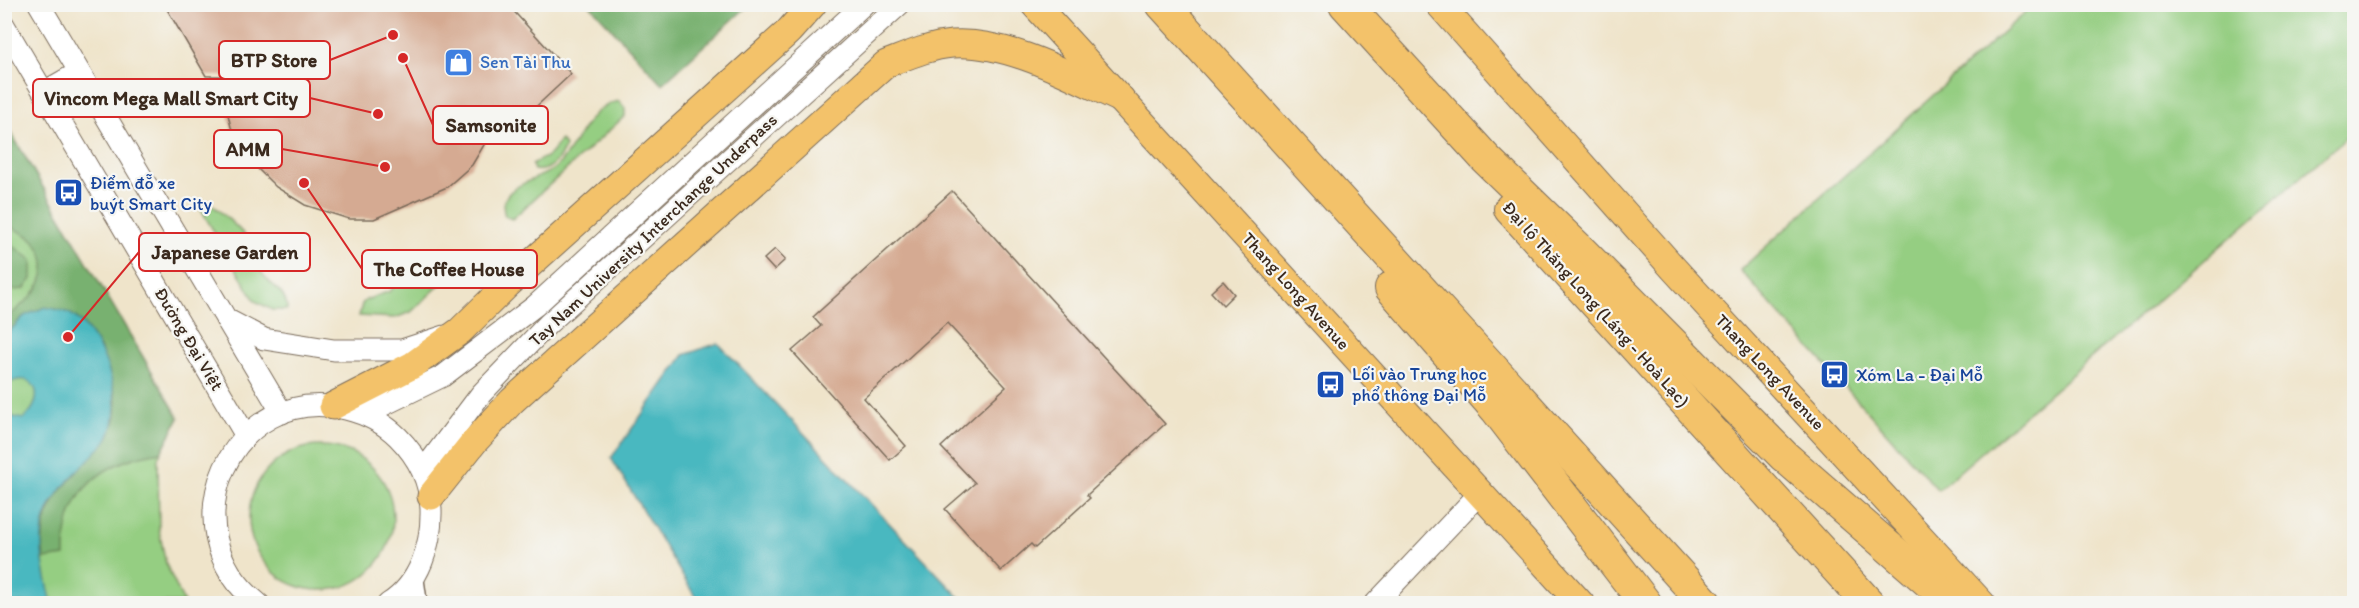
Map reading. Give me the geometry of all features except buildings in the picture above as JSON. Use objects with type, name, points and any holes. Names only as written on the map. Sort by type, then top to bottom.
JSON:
[{"type":"highway","points":[[1153,4],[1241,114],[1496,409],[1646,603]]},
{"type":"highway","points":[[1162,4],[1706,603]]},
{"type":"highway","name":"Đại lộ Thăng Long (Láng - Hoà Lạc)","points":[[1323,4],[1869,603]]},
{"type":"highway","points":[[1345,4],[1486,159],[1784,456],[1954,603]]},
{"type":"main road","points":[[333,406],[413,365],[460,331],[507,285],[788,32],[813,4]]},
{"type":"main road","name":"Thang Long Avenue","points":[[1034,4],[1581,603]]},
{"type":"main road","name":"Thang Long Avenue","points":[[1439,4],[1674,269],[1982,603]]},
{"type":"main road","points":[[427,484],[474,442],[512,401],[886,64],[916,52],[952,44],[989,47],[1027,56],[1121,99]]},
{"type":"street","points":[[39,4],[282,413]]},
{"type":"street","name":"Tay Nam University Interchange Underpass","points":[[364,414],[443,376],[535,306],[864,4]]},
{"type":"street","name":"Tay Nam University Interchange Underpass","points":[[427,484],[481,394],[548,324],[900,4]]},
{"type":"street","name":"Đường Đại Việt","points":[[4,25],[246,436]]},
{"type":"street","points":[[44,92],[79,72]]},
{"type":"street","points":[[226,319],[264,339],[334,350],[402,350],[460,331]]},
{"type":"street","points":[[259,603],[245,592],[225,564],[214,531],[214,496],[225,464],[246,436],[263,423],[282,413],[307,406],[333,406],[364,414],[389,428],[409,447],[427,484],[432,531],[422,564],[395,599],[388,603]]},
{"type":"street","points":[[1375,603],[1480,493]]},
{"type":"street","points":[[415,576],[419,603]]},
{"type":"green space","points":[[590,4],[750,4],[662,84],[590,5]]},
{"type":"green space","points":[[2033,5],[2354,5],[2354,131],[1938,490],[1740,270]]},
{"type":"green space","points":[[619,101],[625,108],[625,116],[512,219],[505,216],[503,205],[512,190],[556,167],[564,159],[590,119],[608,104]]},
{"type":"green space","points":[[4,121],[179,418],[158,458],[159,530],[166,564],[184,603],[5,603]]},
{"type":"green space","points":[[4,121],[179,418],[161,452],[120,463],[90,483],[79,497],[71,514],[66,533],[65,556],[44,559],[44,527],[48,513],[62,489],[108,436],[115,421],[116,399],[100,347],[24,316],[5,336],[5,320],[37,289],[43,275],[44,261],[33,240],[5,224]]},
{"type":"green space","points":[[561,140],[565,146],[557,161],[544,169],[534,170],[532,165],[549,155]]},
{"type":"green space","points":[[207,202],[251,243],[260,270],[282,294],[287,310],[272,310],[255,301],[197,203]]},
{"type":"green space","points":[[4,239],[32,260],[32,279],[24,289],[13,290],[5,285]]},
{"type":"green space","points":[[457,250],[469,250],[474,253],[411,312],[395,318],[359,316],[362,304],[366,300],[390,291],[405,271],[413,266],[438,262]]},
{"type":"green space","points":[[321,446],[349,451],[372,467],[388,490],[393,518],[388,546],[372,569],[349,585],[321,590],[293,585],[270,569],[254,546],[249,518],[254,490],[270,467],[293,451]]},
{"type":"water","points":[[45,307],[71,314],[93,337],[109,371],[115,407],[113,423],[107,440],[61,489],[47,513],[42,546],[44,570],[52,603],[5,603],[5,412],[23,419],[31,410],[36,394],[30,382],[23,380],[5,386],[5,336],[24,316]]},
{"type":"water","points":[[718,343],[965,603],[699,603],[611,458],[684,355]]},
{"type":"place","name":"BTP Store","points":[[393,35]]},
{"type":"place","name":"Samsonite","points":[[403,58]]},
{"type":"place","name":"Sen Tài Thu","points":[[459,62]]},
{"type":"place","name":"Vincom Mega Mall Smart City","points":[[378,114]]},
{"type":"place","name":"AMM","points":[[385,167]]},
{"type":"place","name":"The Coffee House","points":[[304,183]]},
{"type":"place","name":"Điểm đỗ xe buýt Smart City","points":[[69,193]]},
{"type":"place","name":"Japanese Garden","points":[[68,337]]},
{"type":"place","name":"Xóm La - Đại Mỗ","points":[[1835,375]]},
{"type":"place","name":"Lối vào Trung học phổ thông Đại Mỗ","points":[[1331,384]]}]
